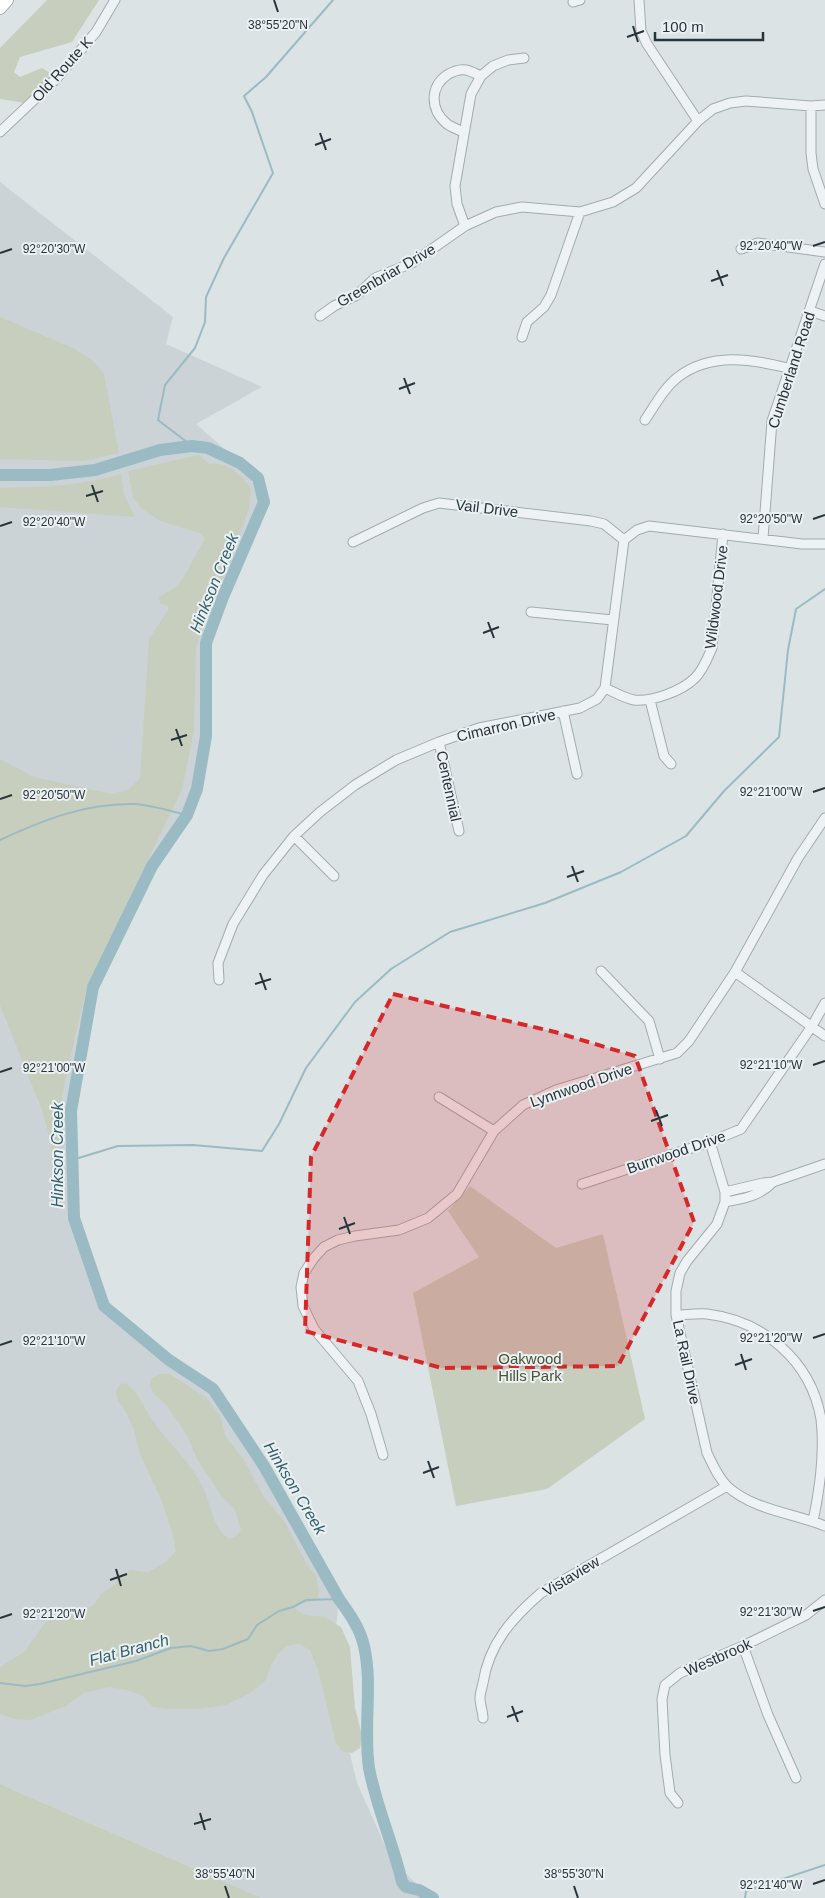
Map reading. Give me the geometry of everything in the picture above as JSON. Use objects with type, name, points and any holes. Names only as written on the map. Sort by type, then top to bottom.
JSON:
[{"type":"main road","points":[[0,8],[7,0]]},
{"type":"street","name":"Old Route K","points":[[0,132],[57,78],[96,32],[115,0]]},
{"type":"street","points":[[639,0],[642,31],[647,44],[698,121]]},
{"type":"street","points":[[465,226],[457,204],[456,186],[463,132],[471,94],[481,76],[493,66],[508,60],[524,58]]},
{"type":"street","points":[[463,132],[446,123],[437,112],[434,101],[435,89],[442,79],[453,72],[465,70],[481,76]]},
{"type":"street","name":"Greenbriar Drive","points":[[320,316],[334,306],[357,296],[375,278],[412,263],[465,226],[496,212],[522,207],[580,212],[613,202],[636,188],[698,121],[713,109],[730,102],[746,101],[811,106],[825,105]]},
{"type":"street","points":[[811,106],[813,169],[825,204]]},
{"type":"street","points":[[522,337],[527,322],[544,307],[552,295],[580,212]]},
{"type":"street","points":[[741,249],[758,243],[825,252]]},
{"type":"street","name":"Cumberland Road","points":[[763,538],[772,421],[788,368],[810,311],[825,264]]},
{"type":"street","points":[[810,311],[825,316]]},
{"type":"street","points":[[646,420],[663,394],[678,377],[699,365],[719,360],[740,359],[788,368]]},
{"type":"street","name":"Vail Drive","points":[[353,542],[423,508],[439,503],[591,520],[604,524],[624,540]]},
{"type":"street","points":[[605,688],[624,540],[637,530],[649,526],[825,544]]},
{"type":"street","name":"Wildwood Drive","points":[[605,688],[632,700],[650,700],[675,691],[694,679],[705,664],[712,648],[723,534]]},
{"type":"street","points":[[531,612],[613,620]]},
{"type":"street","name":"Cimarron Drive","points":[[219,980],[218,963],[233,924],[263,875],[294,836],[320,812],[355,785],[396,760],[439,742],[479,728],[580,708],[597,699],[605,688]]},
{"type":"street","points":[[650,700],[664,756],[671,764]]},
{"type":"street","points":[[563,711],[577,774]]},
{"type":"street","name":"Centennial","points":[[439,742],[459,831]]},
{"type":"street","name":"Lynnwood Drive","points":[[383,1455],[371,1414],[358,1381],[314,1329],[307,1317],[303,1306],[301,1287],[304,1273],[324,1247],[338,1240],[399,1230],[428,1218],[457,1194],[494,1131],[523,1105],[556,1090],[677,1053],[689,1042],[735,972],[794,865],[825,818]]},
{"type":"street","points":[[294,836],[334,876]]},
{"type":"street","points":[[601,971],[648,1021],[660,1059]]},
{"type":"street","points":[[735,972],[825,1036]]},
{"type":"street","name":"Burrwood Drive","points":[[582,1184],[741,1130],[812,1026],[825,1003]]},
{"type":"street","points":[[439,1097],[494,1131]]},
{"type":"street","name":"La Rail Drive","points":[[710,1142],[725,1202],[717,1224],[680,1272],[676,1291],[676,1316],[703,1438],[716,1470],[727,1486],[753,1503],[825,1526]]},
{"type":"street","points":[[724,1192],[773,1182],[825,1164]]},
{"type":"street","points":[[725,1202],[753,1195],[766,1189],[773,1182]]},
{"type":"street","points":[[676,1316],[705,1313],[747,1324],[780,1344],[801,1369],[817,1403],[821,1421],[821,1482],[813,1521]]},
{"type":"street","name":"Vistaview","points":[[484,1718],[480,1698],[485,1671],[492,1650],[504,1630],[522,1610],[541,1593],[727,1486]]},
{"type":"street","name":"Westbrook","points":[[678,1803],[670,1793],[665,1755],[662,1700],[665,1685],[680,1673],[743,1646],[806,1614],[825,1600]]},
{"type":"street","points":[[743,1646],[768,1715],[796,1778]]},
{"type":"highlighted area","points":[[393,994],[555,1032],[635,1056],[694,1222],[618,1366],[442,1368],[305,1331],[311,1157]]},
{"type":"shaded area","points":[[0,182],[173,317],[166,344],[262,387],[196,424],[258,478],[264,502],[223,597],[206,643],[206,736],[197,789],[187,815],[152,866],[93,987],[71,1111],[74,1218],[104,1306],[213,1389],[264,1466],[339,1599],[331,1675],[357,1783],[392,1861],[432,1898],[262,1898],[0,1784]]},
{"type":"green space","points":[[47,0],[99,0],[72,42],[20,57],[14,72],[20,77],[42,68],[55,76],[25,103],[0,99],[0,48]]},
{"type":"green space","points":[[0,317],[73,348],[92,360],[104,374],[119,453],[84,461],[0,459]]},
{"type":"green space","points":[[199,455],[209,464],[228,467],[243,478],[251,488],[249,509],[196,647],[194,730],[182,790],[87,985],[59,1108],[62,1160],[52,1169],[51,1143],[42,1110],[0,1005],[0,759],[34,777],[112,794],[129,789],[140,778],[149,639],[168,610],[168,606],[160,603],[159,597],[176,587],[182,580],[205,539],[200,533],[160,521],[142,509],[133,498],[128,471]]},
{"type":"green space","points":[[121,474],[124,494],[135,517],[0,507],[0,488],[76,483]]},
{"type":"green space","name":"Oakwood Hills Park","points":[[470,1186],[556,1248],[603,1234],[645,1419],[547,1489],[456,1506],[413,1293],[479,1257],[448,1211]]},
{"type":"green space","points":[[160,1374],[170,1374],[207,1398],[220,1416],[226,1437],[244,1460],[262,1494],[285,1522],[307,1565],[316,1575],[319,1591],[317,1599],[293,1607],[305,1615],[324,1617],[341,1627],[350,1647],[355,1708],[362,1735],[360,1748],[352,1753],[342,1751],[336,1743],[319,1673],[310,1650],[299,1644],[287,1646],[279,1653],[271,1665],[266,1680],[249,1694],[226,1705],[197,1709],[153,1707],[143,1696],[127,1690],[109,1687],[84,1693],[66,1706],[30,1720],[14,1719],[0,1714],[0,1667],[24,1652],[45,1623],[59,1614],[72,1610],[84,1610],[94,1605],[101,1594],[115,1584],[120,1575],[131,1570],[148,1572],[166,1562],[176,1551],[172,1531],[160,1497],[140,1454],[134,1430],[127,1414],[118,1401],[116,1392],[119,1385],[126,1383],[131,1387],[155,1424],[192,1469],[205,1493],[219,1529],[230,1539],[238,1535],[241,1529],[234,1508],[222,1497],[197,1459],[187,1435],[167,1406],[153,1393],[150,1385],[152,1378]]},
{"type":"green space","points":[[0,1784],[32,1798],[262,1898],[0,1898]]},
{"type":"waterway","points":[[192,446],[158,420],[165,385],[195,348],[205,322],[206,297],[224,258],[273,173],[252,112],[244,96],[266,77],[333,0]]},
{"type":"waterway","name":"Hinkson Creek","points":[[0,475],[50,475],[95,470],[160,450],[192,446],[208,448],[240,463],[258,478],[264,502],[223,597],[206,643],[206,736],[197,789],[187,815],[152,866],[93,987],[71,1111],[74,1218],[104,1306],[169,1360],[213,1389],[264,1466],[339,1599],[357,1627],[367,1661],[367,1753],[376,1796],[402,1882],[406,1887],[419,1890],[433,1898]]},
{"type":"waterway","points":[[72,1160],[118,1146],[193,1145],[262,1151],[279,1124],[306,1068],[355,1002],[391,969],[450,932],[545,903],[621,872],[686,836],[724,791],[779,737],[788,650],[796,609],[825,589]]},
{"type":"waterway","points":[[0,840],[65,814],[99,806],[134,804],[187,815]]},
{"type":"waterway","name":"Flat Branch","points":[[0,1683],[25,1686],[40,1684],[136,1661],[171,1648],[191,1646],[209,1651],[223,1649],[248,1639],[257,1625],[279,1611],[293,1607],[306,1600],[339,1599]]},
{"type":"waterway","points":[[745,1898],[746,1891],[825,1865]]}]
